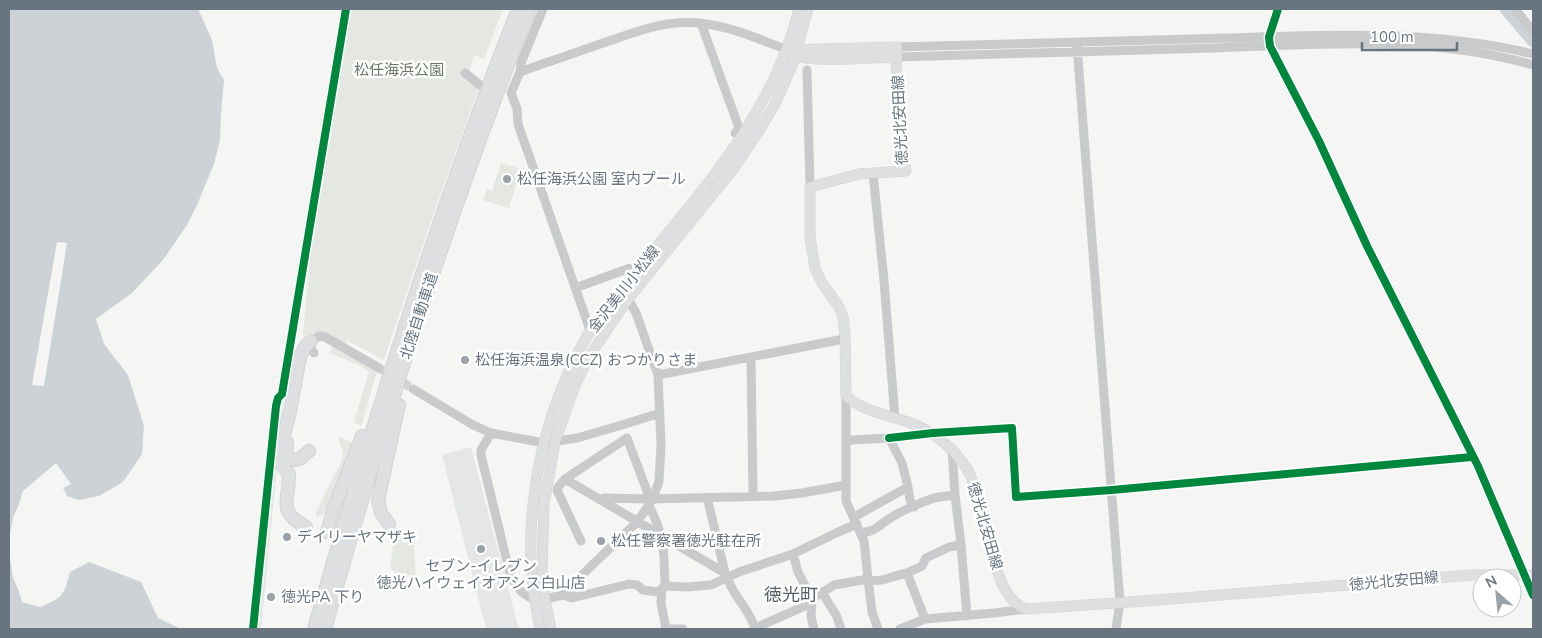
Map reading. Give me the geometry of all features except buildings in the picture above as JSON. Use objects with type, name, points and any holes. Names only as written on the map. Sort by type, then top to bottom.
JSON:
[{"type":"highway","name":"北陸自動車道","points":[[325,629],[456,172],[518,9]]},
{"type":"highway","name":"北陸自動車道","points":[[314,629],[378,407],[530,9]]},
{"type":"highway","points":[[389,524],[382,513],[378,500],[426,278]]},
{"type":"highway","points":[[327,532],[334,507],[374,406],[413,292],[426,278]]},
{"type":"highway","points":[[306,527],[288,514],[286,508],[289,474],[280,460],[300,358],[306,346],[312,347]]},
{"type":"highway","points":[[309,451],[300,459],[293,460],[286,453],[302,358],[312,347]]},
{"type":"main road","name":"金沢美川小松線","points":[[551,629],[530,564],[532,514],[544,443],[559,394],[590,330],[702,192],[733,150],[761,106],[793,52],[799,9]]},
{"type":"main road","name":"金沢美川小松線","points":[[540,629],[544,504],[555,442],[574,388],[588,358],[628,298],[734,168],[760,129],[775,104],[808,9]]},
{"type":"main road","points":[[793,52],[805,50],[897,52]]},
{"type":"main road","name":"徳光北安田線","points":[[810,187],[859,174],[906,171],[897,52]]},
{"type":"main road","points":[[810,187],[810,238],[815,268],[822,284],[840,306],[843,317],[846,396]]},
{"type":"main road","name":"徳光北安田線","points":[[846,396],[861,406],[911,423],[933,434],[952,450],[963,463],[972,479],[1002,585],[1017,604],[1027,610],[1472,575],[1529,575]]},
{"type":"street","points":[[543,9],[520,63],[520,72],[511,93],[518,115],[518,124],[590,330]]},
{"type":"street","points":[[1278,9],[1269,41],[1319,141],[1366,246],[1478,466],[1519,564],[1529,575],[1533,595]]},
{"type":"street","points":[[1515,9],[1533,31]]},
{"type":"street","points":[[520,72],[643,29],[676,23],[701,23],[738,31],[793,52]]},
{"type":"street","points":[[701,23],[739,128],[735,133]]},
{"type":"street","points":[[897,52],[1077,52],[1269,41],[1404,36],[1458,40],[1501,46],[1533,54]]},
{"type":"street","points":[[897,52],[1077,42],[1269,41],[1408,44],[1478,52],[1533,65]]},
{"type":"street","points":[[1077,42],[1120,602],[1116,629]]},
{"type":"street","points":[[807,70],[810,187]]},
{"type":"street","points":[[465,73],[480,84]]},
{"type":"street","points":[[505,95],[515,116],[518,115]]},
{"type":"street","points":[[872,173],[884,281],[895,418]]},
{"type":"street","points":[[575,288],[630,268]]},
{"type":"street","points":[[491,433],[481,450],[510,574],[514,583],[524,594],[540,599],[563,595],[572,590],[582,575],[637,522],[651,501],[659,481],[661,445],[658,375],[636,313],[628,298]]},
{"type":"street","points":[[312,347],[319,336],[325,337],[379,368]]},
{"type":"street","points":[[658,375],[844,339]]},
{"type":"street","points":[[751,357],[753,496]]},
{"type":"street","points":[[413,388],[473,425],[491,433],[544,443],[577,438],[660,413]]},
{"type":"street","points":[[846,396],[846,501],[856,520],[866,549],[872,612],[878,629]]},
{"type":"street","points":[[622,425],[651,501],[664,544],[662,603],[666,628],[683,629]]},
{"type":"street","points":[[846,442],[1012,428],[1016,497],[1472,457]]},
{"type":"street","points":[[581,541],[557,490],[558,487],[566,479],[627,438]]},
{"type":"street","points":[[889,438],[902,463],[910,500],[914,507]]},
{"type":"street","points":[[952,450],[967,616]]},
{"type":"street","points":[[566,479],[726,575]]},
{"type":"street","points":[[600,500],[604,498],[651,501],[707,497],[774,496],[802,493],[846,484]]},
{"type":"street","points":[[563,595],[572,598],[629,584],[637,585],[643,590],[658,592],[663,588],[712,585],[726,575],[793,554],[836,533],[908,487]]},
{"type":"street","points":[[861,534],[880,527],[894,516],[938,497],[955,495]]},
{"type":"street","points":[[707,497],[726,575],[755,628],[812,601],[834,585],[868,579],[887,579],[895,575],[907,573],[922,566],[926,558],[949,547],[961,545]]},
{"type":"street","points":[[793,554],[798,572],[812,601],[814,629]]},
{"type":"street","points":[[907,573],[924,619]]},
{"type":"street","points":[[823,592],[829,606],[838,619],[840,629]]},
{"type":"street","points":[[900,629],[924,619],[1027,610]]},
{"type":"shaded area","points":[[9,9],[198,9],[212,40],[217,68],[224,80],[220,140],[214,164],[187,225],[163,260],[132,293],[96,319],[104,344],[128,375],[144,426],[142,454],[123,482],[99,496],[79,500],[67,496],[63,488],[71,484],[56,463],[23,491],[11,529],[10,558],[22,602],[40,607],[53,601],[64,591],[70,572],[89,562],[141,582],[158,618],[181,629],[9,629]]},
{"type":"shaded area","points":[[471,447],[519,629],[486,629],[442,455]]},
{"type":"green space","name":"松任海浜公園","points":[[348,9],[503,9],[484,59],[474,55],[467,78],[479,88],[428,229],[384,360],[348,341],[350,337],[345,344],[318,333],[303,335],[315,200]]},
{"type":"green space","name":"松任海浜公園 室内プール","points":[[501,163],[521,169],[509,208],[483,200],[487,189],[492,191]]},
{"type":"green space","points":[[333,347],[377,371],[361,426],[354,422],[369,372],[361,366],[329,353]]},
{"type":"green space","points":[[284,396],[261,629],[256,629],[278,400]]},
{"type":"green space","points":[[338,437],[355,443],[326,512],[317,517],[317,510],[342,460],[343,452]]},
{"type":"green space","points":[[400,532],[412,534],[416,577],[401,576],[390,567],[395,535]]},
{"type":"pier","points":[[57,242],[67,243],[44,386],[32,385]]},
{"type":"pier","points":[[24,495],[13,530],[12,558],[22,595],[13,578],[10,558],[10,533],[14,515]]},
{"type":"waterway","points":[[1505,9],[1533,42]]},
{"type":"tunnel","points":[[379,368],[413,389]]},
{"type":"cycle path","points":[[253,629],[276,406],[278,398],[282,394],[346,9]]},
{"type":"cycle path","points":[[1278,9],[1269,37],[1270,46],[1319,141],[1367,246],[1478,466],[1533,595]]},
{"type":"cycle path","points":[[889,438],[1012,428],[1016,497],[1472,457]]},
{"type":"place","name":"松任海浜公園 室内プール","points":[[507,179]]},
{"type":"place","name":"松任海浜温泉(CCZ) おつかりさま","points":[[465,360]]},
{"type":"place","name":"デイリーヤマザキ","points":[[287,537]]},
{"type":"place","name":"松任警察署徳光駐在所","points":[[601,541]]},
{"type":"place","name":"セブン-イレブン 徳光ハイウェイオアシス白山店","points":[[481,549]]},
{"type":"place","name":"徳光PA 下り","points":[[271,597]]},
{"type":"district","name":"徳光町","points":[[791,595]]}]
